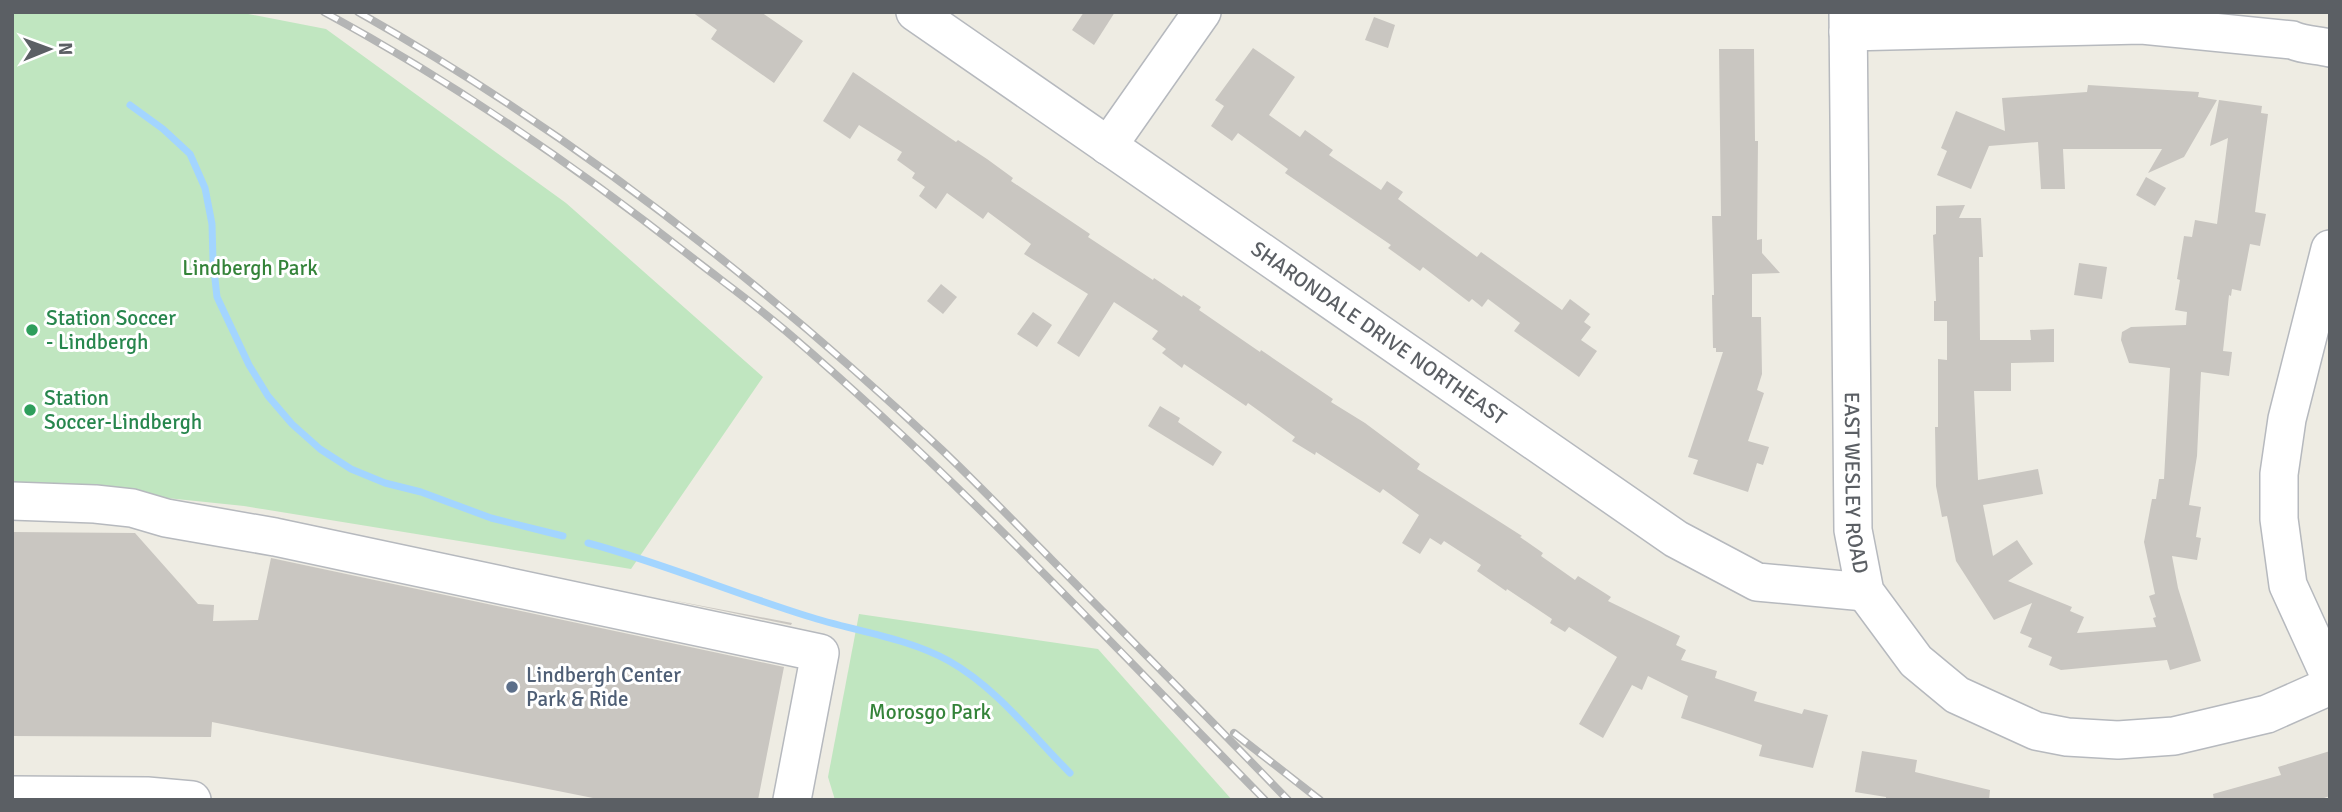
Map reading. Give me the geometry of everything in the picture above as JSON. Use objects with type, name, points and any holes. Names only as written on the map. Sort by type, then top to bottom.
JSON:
[{"type":"street","name":"SHARONDALE DRIVE NORTHEAST","points":[[915,12],[1676,539],[1757,582],[1866,592]]},
{"type":"street","points":[[1108,146],[1202,12]]},
{"type":"street","points":[[1848,22],[2142,26],[2292,40],[2330,48]]},
{"type":"street","name":"EAST WESLEY ROAD","points":[[1848,22],[1853,530],[1866,592],[1916,661],[1957,695],[2036,732],[2067,737],[2118,740],[2174,736],[2267,714],[2330,686]]},
{"type":"street","points":[[2330,249],[2287,419],[2279,474],[2279,519],[2288,585],[2330,677]]},
{"type":"street","points":[[12,501],[95,504],[132,509],[820,653],[792,800]]},
{"type":"street","points":[[12,794],[147,796],[192,800]]},
{"type":"green space","name":"Lindbergh Park","points":[[12,12],[238,12],[326,29],[566,203],[763,377],[631,569],[244,506],[12,482]]},
{"type":"green space","name":"Morosgo Park","points":[[859,614],[1098,649],[1232,800],[835,800],[828,777]]},
{"type":"building","points":[[692,12],[761,12],[803,41],[774,83],[711,39],[717,30]]},
{"type":"building","points":[[1084,12],[1115,12],[1094,45],[1072,30]]},
{"type":"building","points":[[1374,17],[1395,25],[1388,48],[1365,40]]},
{"type":"building","points":[[1253,48],[1295,77],[1269,115],[1300,137],[1305,130],[1333,150],[1329,155],[1381,190],[1387,181],[1403,192],[1398,199],[1477,257],[1481,252],[1562,310],[1570,299],[1590,314],[1584,322],[1591,327],[1581,340],[1597,351],[1579,377],[1514,331],[1520,323],[1488,299],[1482,307],[1472,299],[1469,302],[1423,267],[1420,271],[1388,248],[1391,245],[1285,173],[1288,169],[1238,133],[1232,141],[1211,126],[1224,106],[1215,100]]},
{"type":"building","points":[[1719,49],[1754,49],[1755,141],[1758,141],[1757,240],[1762,239],[1762,253],[1780,273],[1752,274],[1752,317],[1761,317],[1762,374],[1757,390],[1764,393],[1748,441],[1769,447],[1763,465],[1757,463],[1748,492],[1693,474],[1698,460],[1688,457],[1723,352],[1716,352],[1716,348],[1713,348],[1712,295],[1712,216],[1721,216]]},
{"type":"building","points":[[853,72],[956,142],[958,140],[987,159],[1013,178],[1011,181],[1090,234],[1088,237],[1153,280],[1154,278],[1182,297],[1183,295],[1201,307],[1199,310],[1333,399],[1331,402],[1365,423],[1420,464],[1417,469],[1522,536],[1520,537],[1543,553],[1541,556],[1575,580],[1578,576],[1611,597],[1608,601],[1680,636],[1676,645],[1686,650],[1681,660],[1717,671],[1715,678],[1757,692],[1754,701],[1802,714],[1804,709],[1828,715],[1813,768],[1759,756],[1762,745],[1681,718],[1688,696],[1648,676],[1642,690],[1632,685],[1603,738],[1579,724],[1617,657],[1569,627],[1565,632],[1550,623],[1552,619],[1477,571],[1481,565],[1444,541],[1441,545],[1430,538],[1420,554],[1402,543],[1419,515],[1383,489],[1380,493],[1316,452],[1315,455],[1292,441],[1295,437],[1248,403],[1246,406],[1184,364],[1182,368],[1162,353],[1166,349],[1152,339],[1158,331],[1114,302],[1079,357],[1057,343],[1088,294],[1024,254],[1031,244],[988,212],[983,219],[947,193],[936,209],[919,196],[925,187],[912,178],[915,173],[897,160],[902,152],[859,125],[850,139],[823,121]]},
{"type":"building","points":[[2088,85],[2199,92],[2198,97],[2217,100],[2184,157],[2148,173],[2162,149],[2063,149],[2065,189],[2041,189],[2038,142],[1989,146],[1971,189],[1937,175],[1947,151],[1941,148],[1956,111],[2005,131],[2002,98],[2087,92]]},
{"type":"building","points":[[2219,100],[2262,106],[2261,113],[2268,114],[2255,212],[2266,214],[2260,246],[2250,244],[2241,291],[2232,289],[2231,296],[2229,295],[2223,351],[2232,352],[2229,376],[2201,372],[2197,456],[2189,505],[2201,507],[2196,537],[2201,538],[2197,560],[2172,556],[2178,588],[2201,661],[2170,670],[2167,660],[2061,670],[2049,665],[2052,657],[2028,647],[2032,638],[2020,633],[2032,603],[1994,620],[1956,561],[1947,516],[1942,517],[1936,486],[1935,427],[1938,427],[1938,359],[1947,360],[1947,321],[1934,321],[1936,301],[1933,235],[1936,234],[1936,206],[1965,205],[1959,218],[1981,218],[1983,257],[1979,257],[1980,340],[2031,340],[2030,330],[2054,329],[2054,362],[2011,363],[2011,391],[1974,391],[1978,480],[2038,469],[2043,494],[1983,505],[1993,556],[2017,540],[2033,564],[2008,581],[2072,607],[2070,611],[2084,617],[2077,633],[2156,627],[2153,618],[2156,617],[2149,596],[2155,594],[2144,542],[2152,499],[2156,499],[2159,479],[2164,479],[2170,368],[2129,363],[2121,340],[2122,332],[2131,327],[2186,325],[2187,312],[2175,310],[2184,236],[2192,237],[2195,220],[2217,224],[2228,138],[2210,146]]},
{"type":"building","points":[[2146,177],[2166,188],[2155,206],[2136,195]]},
{"type":"building","points":[[2079,263],[2107,267],[2102,299],[2074,295]]},
{"type":"building","points":[[941,284],[957,297],[943,314],[927,301]]},
{"type":"building","points":[[1033,312],[1052,325],[1037,347],[1017,334]]},
{"type":"building","points":[[1160,406],[1180,418],[1178,422],[1222,452],[1213,466],[1148,426]]},
{"type":"building","name":"Lindbergh Center Park & Ride","points":[[12,532],[135,533],[198,604],[214,605],[213,621],[258,620],[271,558],[784,667],[758,800],[603,800],[212,722],[211,737],[12,736]]},
{"type":"building","points":[[666,599],[792,623],[791,625]]},
{"type":"building","points":[[1862,751],[1917,760],[1915,772],[1990,790],[1989,800],[1886,800],[1886,797],[1855,792]]},
{"type":"building","points":[[2330,751],[2330,796],[2318,800],[2214,800],[2213,794],[2281,775],[2278,767]]},
{"type":"waterway","points":[[130,105],[163,129],[190,154],[205,188],[212,224],[217,297],[249,365],[268,396],[292,424],[320,449],[351,469],[491,518],[563,536]]},
{"type":"waterway","points":[[588,543],[807,616],[897,640],[949,661],[998,698],[1070,773]]},
{"type":"railway","points":[[324,12],[422,69],[564,162],[776,323],[850,387],[972,502],[1265,800]]},
{"type":"railway","points":[[358,12],[437,58],[590,160],[664,214],[806,328],[956,463],[1288,800]]},
{"type":"railway","points":[[1234,733],[1320,800]]},
{"type":"place","name":"Station Soccer - Lindbergh","points":[[32,330]]},
{"type":"place","name":"Station Soccer-Lindbergh","points":[[30,410]]},
{"type":"place","name":"Lindbergh Center Park & Ride","points":[[512,687]]}]
